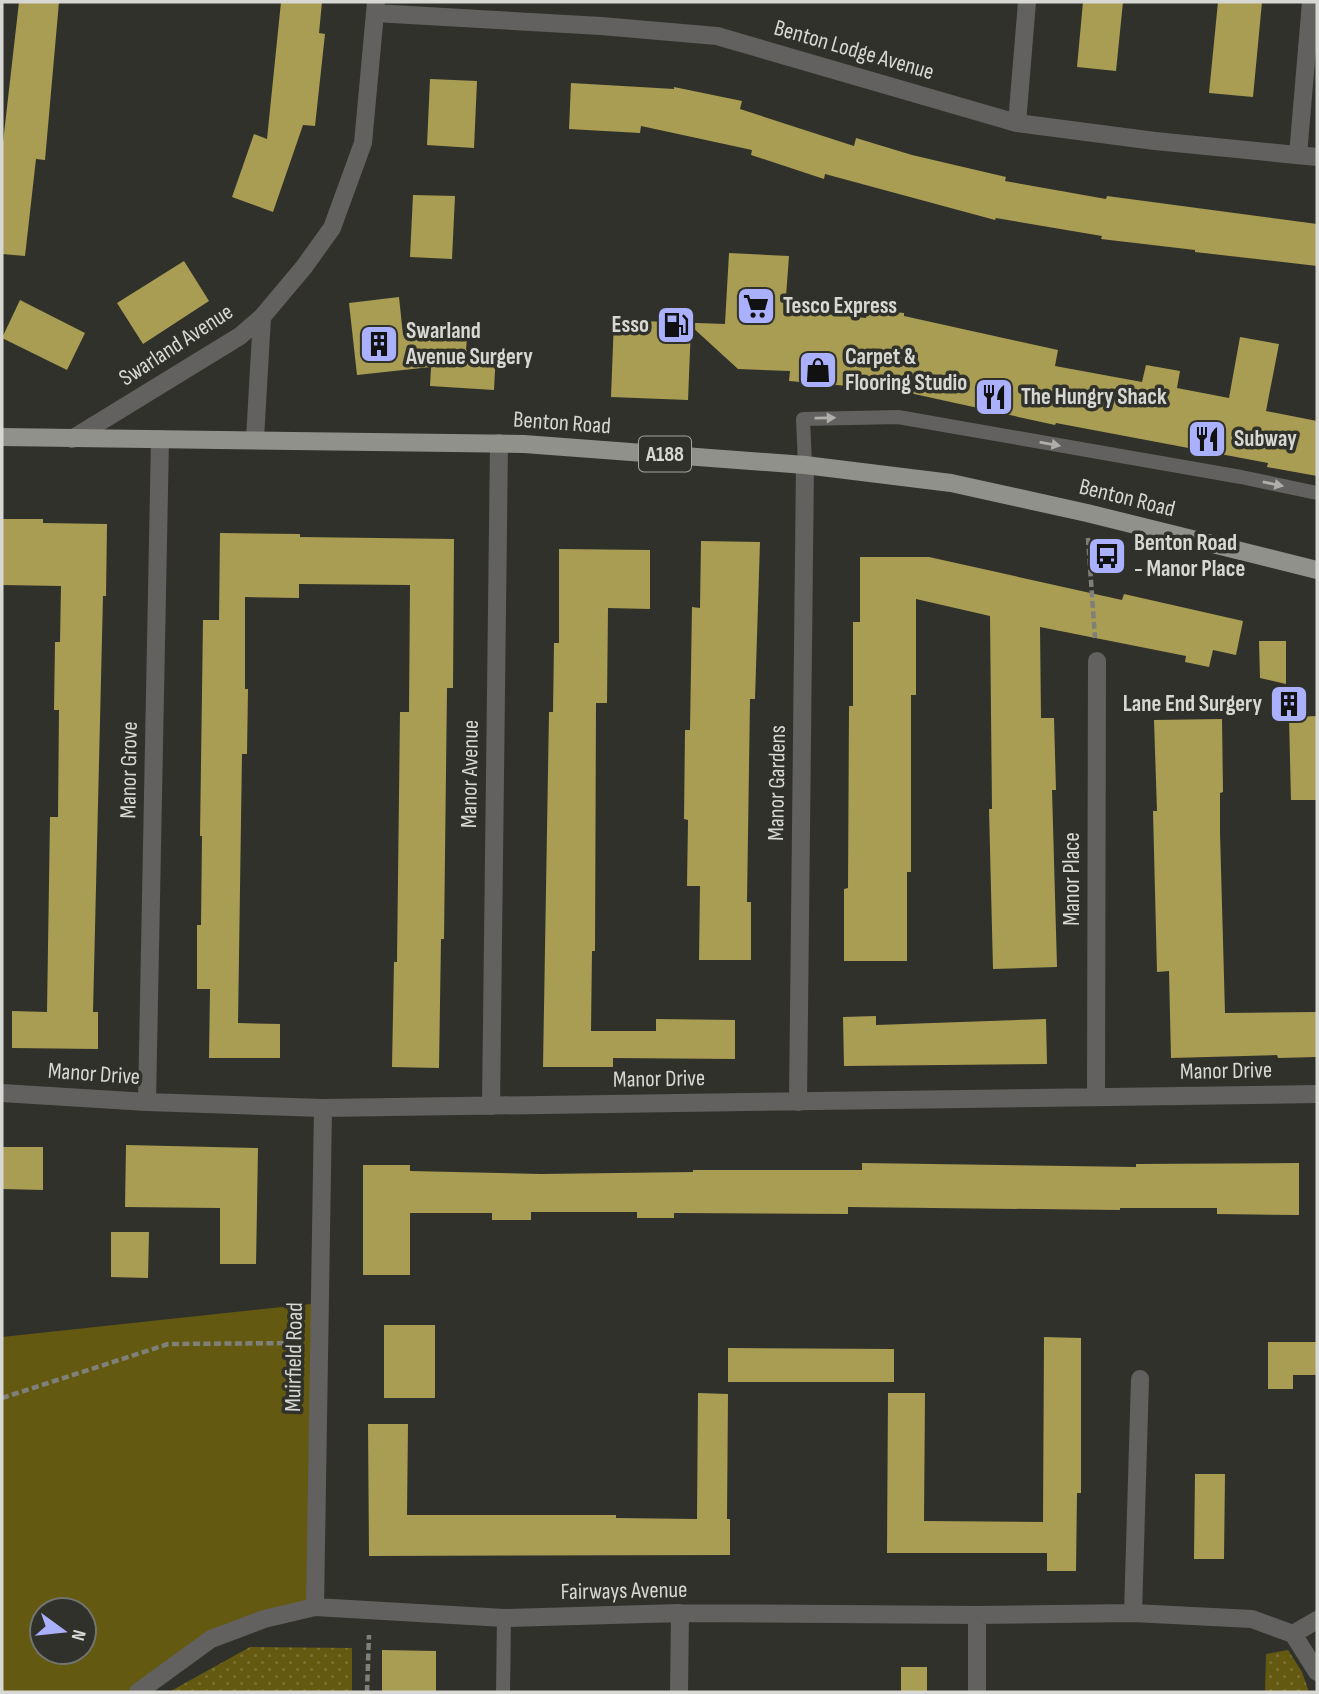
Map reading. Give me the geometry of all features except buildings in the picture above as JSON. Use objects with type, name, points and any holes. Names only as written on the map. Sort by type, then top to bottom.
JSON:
[{"type":"main road","name":"Benton Road","points":[[2,437],[499,443],[805,465],[951,483],[1087,513],[1317,570]]},
{"type":"street","points":[[1017,123],[1027,2]]},
{"type":"street","points":[[1298,155],[1311,2]]},
{"type":"street","name":"Benton Lodge Avenue","points":[[375,7],[717,36],[1017,123],[1155,141],[1317,157]]},
{"type":"street","name":"Swarland Avenue","points":[[72,439],[240,336],[262,317],[304,267],[332,228],[363,143],[375,7]]},
{"type":"street","points":[[255,439],[262,317]]},
{"type":"street","name":"Manor Grove","points":[[147,1102],[160,439]]},
{"type":"street","name":"Manor Avenue","points":[[491,1106],[499,443]]},
{"type":"street","name":"Manor Gardens","points":[[798,1102],[805,465]]},
{"type":"street","name":"Manor Place","points":[[1096,1097],[1097,661]]},
{"type":"street","name":"Manor Drive","points":[[2,1093],[147,1102],[323,1108],[1317,1094]]},
{"type":"street","name":"Muirfield Road","points":[[315,1607],[323,1108]]},
{"type":"street","points":[[1133,1613],[1140,1379]]},
{"type":"street","name":"Fairways Avenue","points":[[138,1692],[211,1640],[264,1619],[315,1607],[504,1618],[680,1614],[1133,1613],[1252,1619],[1293,1634]]},
{"type":"street","points":[[679,1692],[680,1614]]},
{"type":"street","points":[[977,1615],[977,1692]]},
{"type":"street","points":[[1317,1620],[1293,1634],[1317,1672]]},
{"type":"lane","points":[[805,465],[803,419],[898,417],[1317,493]]},
{"type":"lane","points":[[503,1692],[504,1618]]},
{"type":"path","points":[[1087,513],[1097,661]]},
{"type":"path","points":[[2,1398],[168,1344],[318,1342]]},
{"type":"path","points":[[367,1692],[369,1610]]},
{"type":"shaded area","points":[[320,1303],[315,1607],[211,1639],[138,1692],[2,1692],[2,1337]]},
{"type":"shaded area","points":[[250,1647],[352,1648],[352,1692],[169,1692]]},
{"type":"shaded area","points":[[1288,1650],[1302,1672],[1309,1692],[1265,1692],[1266,1654]]},
{"type":"place","name":"Tesco Express","points":[[756,306]]},
{"type":"place","name":"Esso","points":[[676,325]]},
{"type":"place","name":"Swarland Avenue Surgery","points":[[379,344]]},
{"type":"place","name":"Carpet & Flooring Studio","points":[[818,370]]},
{"type":"place","name":"The Hungry Shack","points":[[994,397]]},
{"type":"place","name":"Subway","points":[[1207,439]]},
{"type":"place","name":"Benton Road - Manor Place","points":[[1107,556]]},
{"type":"place","name":"Lane End Surgery","points":[[1289,704]]}]
